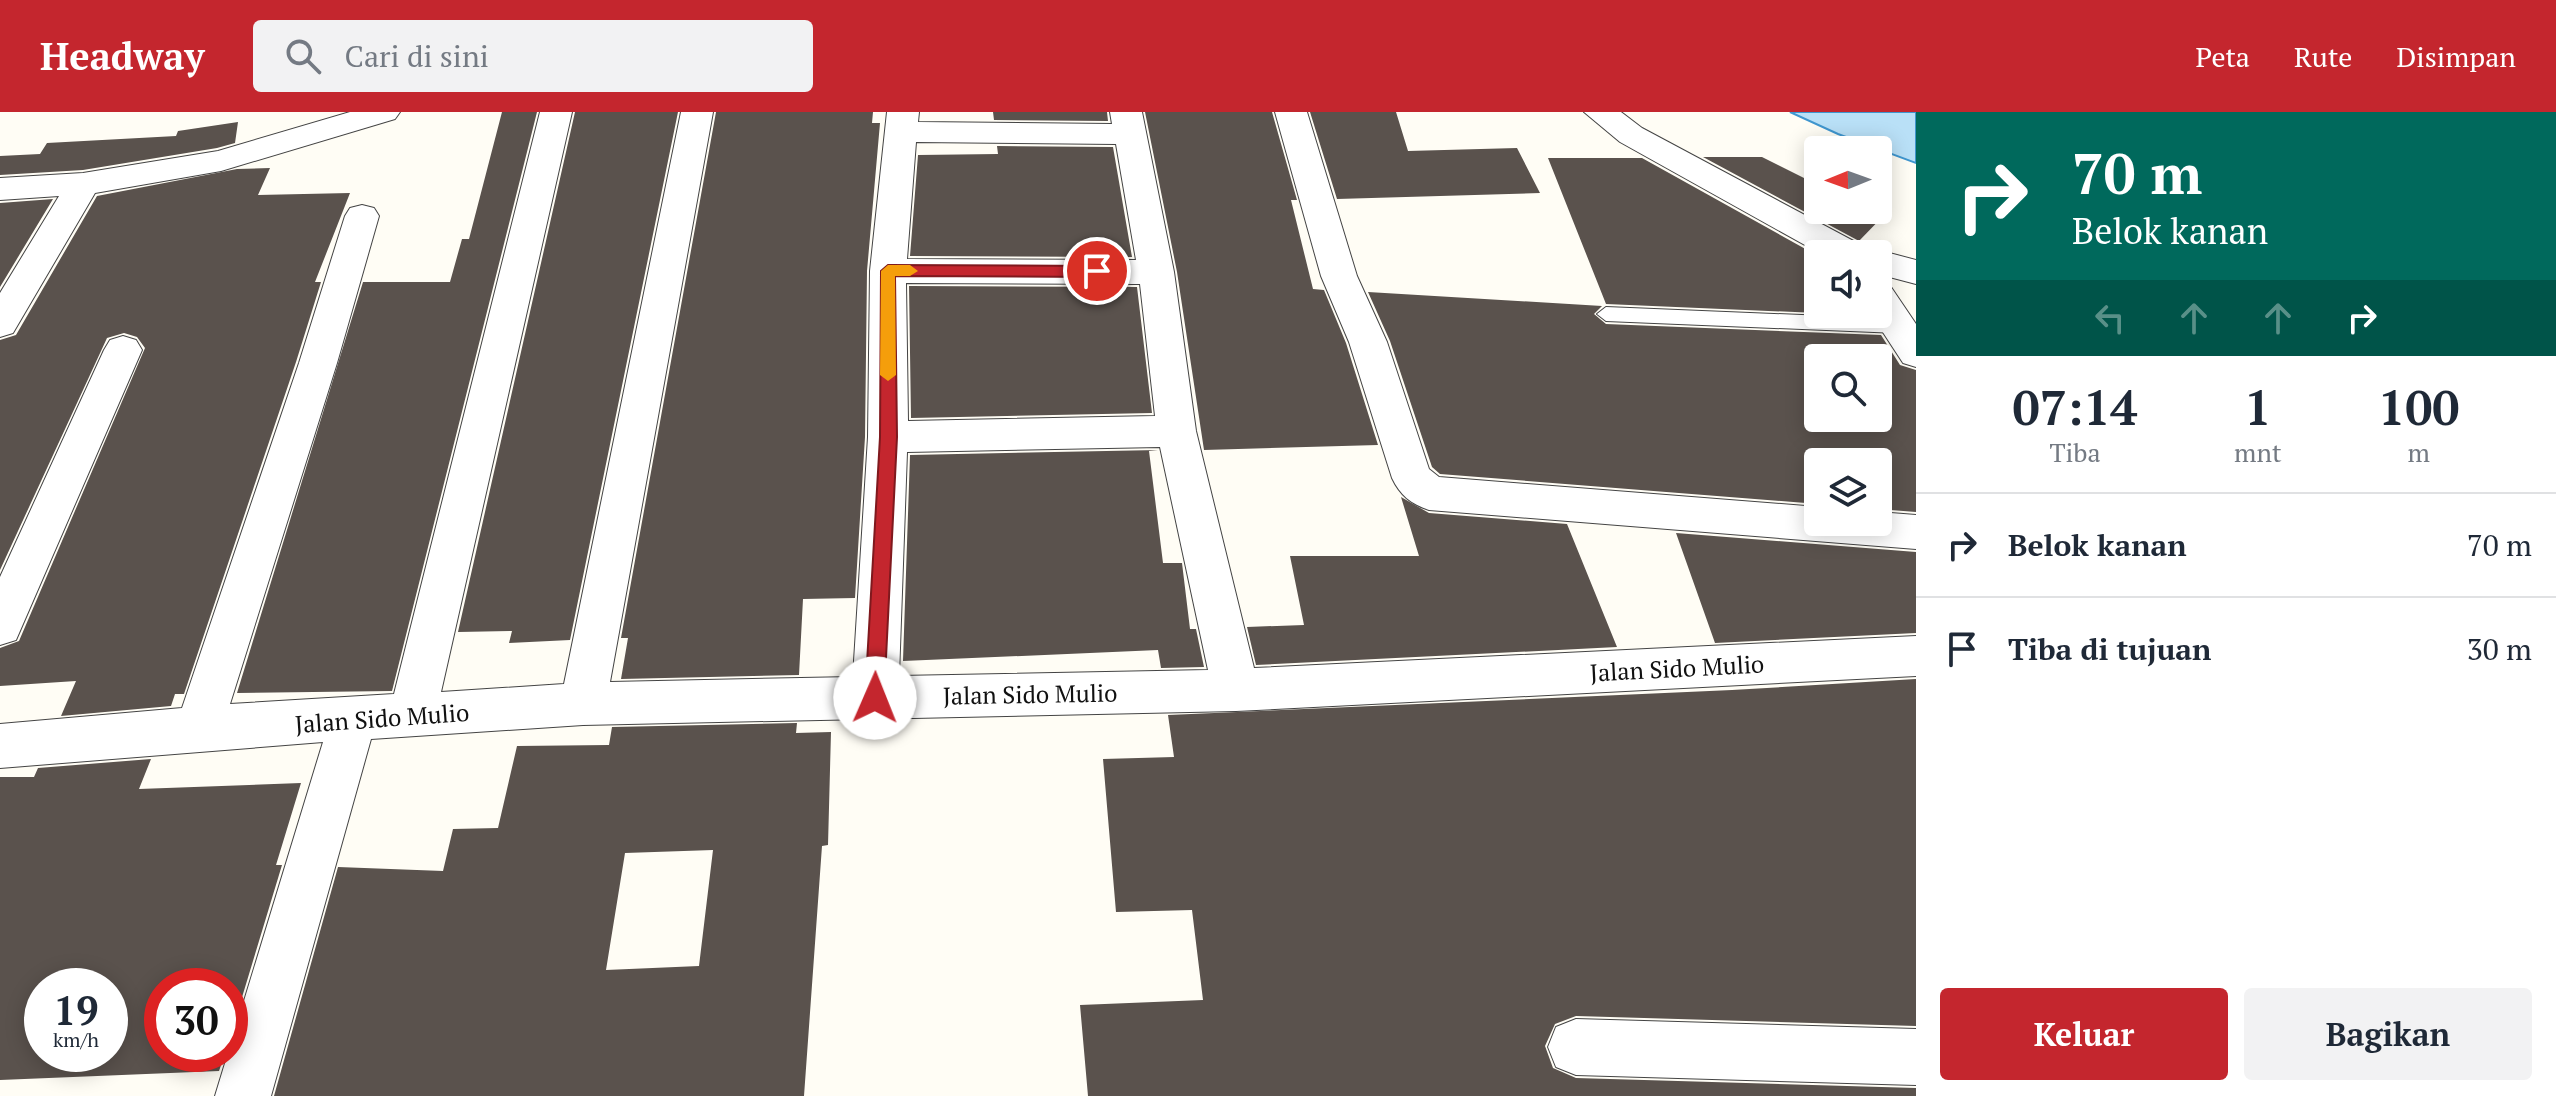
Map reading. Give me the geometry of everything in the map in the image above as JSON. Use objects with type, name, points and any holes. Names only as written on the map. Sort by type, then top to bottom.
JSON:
[{"type":"street","points":[[0,189],[83,184],[221,161],[384,112]]},
{"type":"street","points":[[412,716],[556,112]]},
{"type":"street","points":[[583,704],[697,112]]},
{"type":"street","points":[[1291,112],[1339,276],[1368,342],[1412,478],[1429,493],[1916,532]]},
{"type":"street","points":[[1600,112],[1631,135],[1823,240]]},
{"type":"street","points":[[875,698],[888,437],[888,271],[903,122],[1127,123],[1156,272],[1176,431],[1236,690]]},
{"type":"street","points":[[0,324],[83,184]]},
{"type":"street","points":[[199,728],[318,363],[362,216]]},
{"type":"street","points":[[1892,266],[1916,272]]},
{"type":"street","points":[[888,271],[1156,272]]},
{"type":"street","points":[[0,626],[123,350]]},
{"type":"street","points":[[888,437],[1176,431]]},
{"type":"street","name":"Jalan Sido Mulio","points":[[0,746],[199,728],[583,704],[1236,690],[1916,656]]},
{"type":"street","points":[[243,1096],[353,720]]},
{"type":"street","points":[[1576,1047],[1916,1057]]},
{"type":"lane","points":[[1606,314],[1897,325]]},
{"type":"water","points":[[1790,112],[1916,112],[1916,163],[1892,154],[1892,136],[1838,134]]},
{"type":"building","points":[[502,112],[537,112],[392,691],[237,693],[363,282],[450,282],[462,239],[469,239]]},
{"type":"building","points":[[575,112],[678,112],[570,640],[509,643],[512,631],[458,632]]},
{"type":"building","points":[[716,112],[873,112],[872,123],[880,123],[867,271],[865,437],[855,598],[803,599],[799,675],[621,679],[628,638],[621,638]]},
{"type":"building","points":[[993,112],[1107,112],[1108,121],[994,120]]},
{"type":"building","points":[[1145,112],[1272,112],[1297,200],[1291,200],[1313,289],[1324,290],[1346,343],[1378,445],[1204,450],[1177,272]]},
{"type":"building","points":[[1310,112],[1396,112],[1408,151],[1517,148],[1540,193],[1337,199]]},
{"type":"building","points":[[238,122],[235,143],[217,148],[83,170],[0,175],[0,156],[40,154],[47,143],[176,136],[178,131]]},
{"type":"building","points":[[997,146],[1113,147],[1132,257],[910,256],[918,155],[998,154]]},
{"type":"building","points":[[1703,157],[1762,157],[1804,178],[1804,211]]},
{"type":"building","points":[[1548,158],[1642,158],[1804,248],[1804,312],[1606,304]]},
{"type":"building","points":[[270,168],[258,195],[350,193],[315,282],[321,282],[296,362],[184,694],[175,694],[171,706],[61,716],[76,681],[0,686],[0,648],[19,641],[145,348],[137,337],[124,333],[107,338],[0,570],[0,340],[16,335],[97,196],[237,169]]},
{"type":"building","points":[[53,199],[0,287],[0,203]]},
{"type":"building","points":[[1827,224],[1875,224],[1857,240]]},
{"type":"building","points":[[909,286],[1137,287],[1152,413],[911,418]]},
{"type":"building","points":[[1368,292],[1602,306],[1594,314],[1606,324],[1881,335],[1887,344],[1804,344],[1804,432],[1892,432],[1892,352],[1900,365],[1916,370],[1916,512],[1892,510],[1892,448],[1804,448],[1804,503],[1440,474],[1432,467],[1390,341]]},
{"type":"building","points":[[1158,450],[1149,451],[1163,563],[1182,563],[1190,629],[1196,629],[1204,667],[1161,668],[1158,650],[903,661],[910,455]]},
{"type":"building","points":[[1401,497],[1429,513],[1567,524],[1617,647],[1256,665],[1247,627],[1304,625],[1290,556],[1419,556]]},
{"type":"building","points":[[1676,533],[1916,552],[1916,633],[1715,643]]},
{"type":"building","points":[[1916,679],[1916,1026],[1576,1016],[1555,1024],[1545,1046],[1553,1068],[1576,1078],[1916,1088],[1916,1096],[1088,1096],[1080,1005],[1203,1000],[1192,910],[1116,912],[1103,759],[1174,757],[1168,715]]},
{"type":"building","points":[[797,723],[796,733],[831,732],[828,845],[822,846],[804,1096],[274,1096],[338,867],[443,871],[453,829],[498,828],[517,746],[609,745],[612,727]],"holes":[[[713,850],[699,966],[606,970],[625,853]]]},
{"type":"building","points":[[151,759],[139,789],[301,783],[276,865],[282,865],[248,977],[248,968],[144,968],[144,1072],[195,1072],[0,1080],[0,777],[34,777],[38,768]]},
{"type":"slow traffic","points":[[888,375],[888,271],[910,271]]},
{"type":"route","points":[[875,698],[888,437],[888,271],[1097,271]]}]
